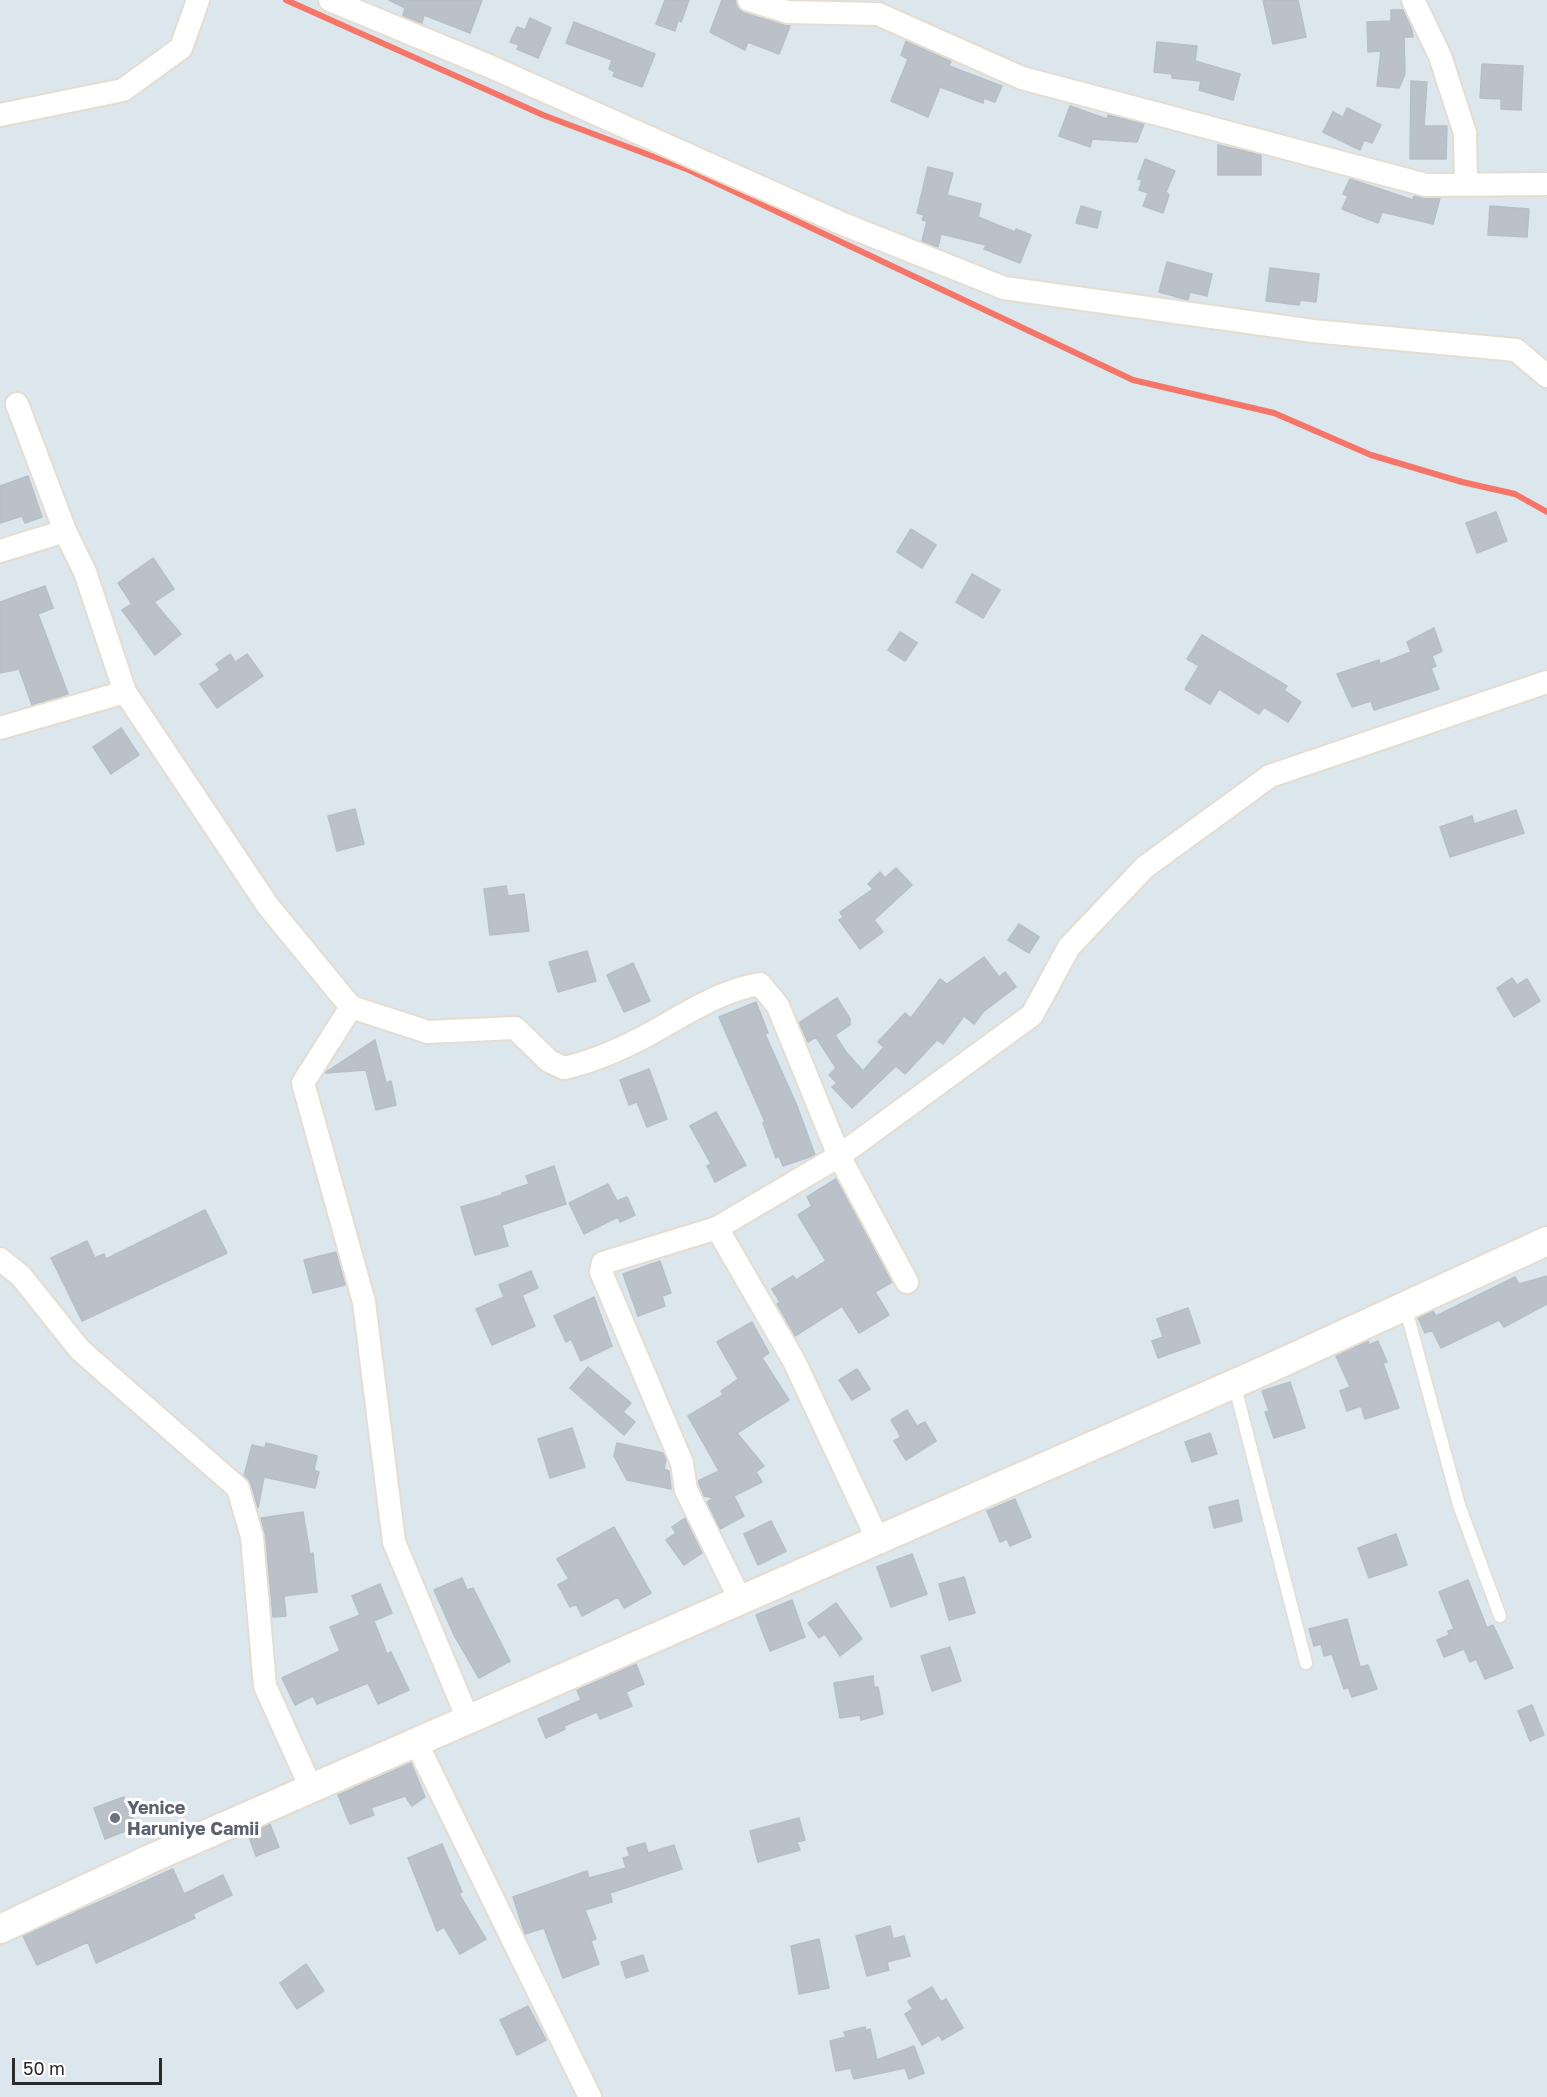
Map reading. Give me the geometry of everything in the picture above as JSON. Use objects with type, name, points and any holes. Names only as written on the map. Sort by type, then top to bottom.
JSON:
[{"type":"street","points":[[0,115],[123,90],[181,48],[198,0]]},
{"type":"street","points":[[330,0],[489,66],[843,224],[1004,288],[1313,332],[1516,350],[1547,376]]},
{"type":"street","points":[[748,0],[788,12],[878,14],[1022,78],[1426,185],[1547,184]]},
{"type":"street","points":[[1413,0],[1440,56],[1465,133],[1466,184]]},
{"type":"street","points":[[17,404],[65,531],[85,572],[125,692],[268,906],[351,1007],[428,1032],[515,1028],[549,1060],[564,1068],[604,1055],[639,1039],[727,993],[760,984],[778,1006],[839,1156],[906,1282]]},
{"type":"street","points":[[0,551],[65,531]]},
{"type":"street","points":[[741,1601],[686,1490],[682,1463],[601,1272],[603,1263],[717,1228],[839,1156],[1032,1015],[1069,947],[1145,867],[1270,776],[1547,682]]},
{"type":"street","points":[[0,728],[125,692]]},
{"type":"street","points":[[351,1007],[303,1083],[363,1302],[394,1542],[468,1719]]},
{"type":"street","points":[[717,1228],[794,1361],[878,1540]]},
{"type":"street","points":[[0,1929],[150,1859],[1234,1383],[1547,1241]]},
{"type":"street","points":[[0,1259],[21,1276],[80,1350],[238,1488],[252,1537],[265,1686],[311,1788]]},
{"type":"street","points":[[416,1742],[590,2097]]},
{"type":"lane","points":[[1405,1306],[1459,1505],[1500,1616]]},
{"type":"lane","points":[[1234,1383],[1306,1663]]},
{"type":"building","points":[[389,0],[482,0],[470,33],[424,15],[422,23],[415,21],[403,16],[405,8]]},
{"type":"building","points":[[665,0],[689,0],[675,31],[656,24]]},
{"type":"building","points":[[722,0],[736,1],[739,9],[744,13],[790,26],[779,54],[748,42],[745,50],[710,32]]},
{"type":"building","points":[[1263,0],[1298,0],[1306,37],[1273,44]]},
{"type":"building","points":[[1391,10],[1403,10],[1413,37],[1404,37],[1405,74],[1399,88],[1377,86],[1381,51],[1368,52],[1367,22],[1391,21]]},
{"type":"building","points":[[530,18],[551,28],[538,58],[517,49],[519,45],[510,42],[517,27],[525,30]]},
{"type":"building","points":[[574,22],[655,54],[642,87],[613,76],[615,72],[609,69],[612,60],[566,43]]},
{"type":"building","points":[[906,41],[951,61],[949,66],[1002,86],[995,102],[984,98],[983,103],[940,87],[928,117],[891,101],[908,59],[901,55]]},
{"type":"building","points":[[1157,42],[1197,46],[1195,61],[1240,74],[1233,100],[1199,90],[1201,81],[1172,78],[1172,74],[1154,72]]},
{"type":"building","points":[[1482,64],[1523,66],[1521,110],[1501,109],[1501,99],[1480,98]]},
{"type":"building","points":[[1411,81],[1427,82],[1424,126],[1447,126],[1446,159],[1410,159]]},
{"type":"building","points":[[1070,106],[1107,119],[1108,115],[1144,124],[1137,142],[1092,139],[1090,147],[1059,136]]},
{"type":"building","points":[[1347,108],[1381,125],[1372,143],[1364,140],[1360,150],[1323,132],[1333,112],[1343,117]]},
{"type":"building","points":[[1218,145],[1261,155],[1261,175],[1218,175]]},
{"type":"building","points":[[1145,159],[1175,171],[1166,192],[1169,195],[1163,213],[1143,206],[1148,193],[1139,190],[1142,180],[1138,179]]},
{"type":"building","points":[[928,167],[953,173],[947,195],[981,204],[978,217],[1015,232],[1016,229],[1031,235],[1020,263],[984,249],[986,245],[941,234],[938,247],[922,241],[927,221],[922,220],[924,215],[917,213]]},
{"type":"building","points":[[1350,179],[1413,200],[1414,196],[1440,198],[1433,224],[1382,212],[1378,223],[1342,209],[1348,196],[1343,194]]},
{"type":"building","points":[[1081,206],[1101,212],[1097,228],[1076,223]]},
{"type":"building","points":[[1490,206],[1529,209],[1527,237],[1488,235]]},
{"type":"building","points":[[1167,262],[1212,274],[1207,296],[1190,292],[1188,300],[1159,292]]},
{"type":"building","points":[[1270,268],[1319,274],[1316,302],[1300,300],[1299,305],[1266,301]]},
{"type":"building","points":[[28,476],[42,517],[25,523],[22,516],[0,523],[0,486]]},
{"type":"building","points":[[1496,512],[1507,541],[1477,553],[1466,523]]},
{"type":"building","points":[[911,529],[936,545],[922,568],[897,552]]},
{"type":"building","points":[[153,558],[174,589],[154,602],[181,634],[155,655],[122,610],[132,604],[118,583]]},
{"type":"building","points":[[972,574],[1000,590],[983,618],[956,602]]},
{"type":"building","points":[[45,586],[53,608],[38,614],[68,694],[32,705],[19,669],[0,673],[0,602]]},
{"type":"building","points":[[1434,628],[1442,651],[1432,656],[1436,666],[1431,668],[1439,689],[1374,710],[1371,701],[1352,707],[1337,674],[1379,660],[1380,664],[1411,652],[1407,642]]},
{"type":"building","points":[[900,632],[917,643],[905,661],[888,650]]},
{"type":"building","points":[[1202,635],[1287,686],[1284,690],[1301,702],[1288,722],[1264,707],[1259,714],[1219,689],[1210,704],[1185,689],[1199,666],[1187,659]]},
{"type":"building","points":[[230,654],[235,662],[247,654],[263,676],[217,708],[200,684],[220,670],[216,664]]},
{"type":"building","points":[[121,728],[139,755],[111,774],[93,747]]},
{"type":"building","points":[[355,809],[364,844],[337,851],[328,816]]},
{"type":"building","points":[[1516,810],[1524,833],[1450,857],[1440,827],[1472,816],[1474,824]]},
{"type":"building","points":[[896,868],[912,885],[874,920],[883,932],[860,949],[839,920],[843,917],[840,912],[873,889],[868,884],[880,872],[885,878]]},
{"type":"building","points":[[506,886],[508,896],[524,894],[529,931],[490,935],[484,889]]},
{"type":"building","points":[[1019,924],[1039,937],[1029,953],[1008,940]]},
{"type":"building","points":[[587,951],[596,981],[558,992],[549,962]]},
{"type":"building","points":[[984,957],[999,977],[1005,972],[1016,987],[983,1012],[974,1024],[964,1016],[943,1044],[937,1040],[905,1074],[896,1066],[852,1108],[832,1087],[837,1083],[829,1075],[836,1068],[816,1037],[808,1042],[799,1023],[837,998],[850,1019],[850,1025],[835,1035],[863,1071],[884,1047],[878,1042],[905,1013],[911,1018],[940,979],[947,984]]},
{"type":"building","points":[[633,963],[650,1001],[624,1012],[607,975]]},
{"type":"building","points":[[1512,978],[1517,985],[1527,979],[1540,1001],[1514,1017],[1497,988]]},
{"type":"building","points":[[756,1002],[768,1033],[765,1034],[797,1106],[815,1155],[783,1166],[779,1156],[776,1158],[763,1123],[765,1122],[719,1017]]},
{"type":"building","points":[[375,1040],[386,1083],[391,1081],[396,1105],[376,1110],[366,1070],[325,1073]]},
{"type":"building","points":[[649,1069],[667,1119],[647,1127],[637,1102],[629,1105],[620,1080]]},
{"type":"building","points":[[716,1112],[746,1165],[715,1182],[707,1166],[711,1164],[690,1126]]},
{"type":"building","points":[[554,1166],[566,1204],[502,1225],[508,1246],[475,1255],[461,1207],[529,1184],[526,1176]]},
{"type":"building","points":[[836,1179],[892,1282],[875,1292],[889,1315],[859,1333],[842,1306],[795,1336],[777,1304],[780,1302],[772,1289],[793,1276],[796,1280],[826,1261],[798,1215],[812,1206],[807,1197]]},
{"type":"building","points":[[608,1184],[617,1201],[627,1197],[635,1215],[620,1222],[618,1217],[584,1234],[569,1203]]},
{"type":"building","points":[[205,1210],[227,1253],[82,1321],[51,1258],[87,1241],[95,1258],[104,1254],[106,1259]]},
{"type":"building","points":[[336,1252],[345,1285],[313,1293],[304,1260]]},
{"type":"building","points":[[660,1261],[671,1293],[662,1296],[665,1306],[638,1316],[623,1274]]},
{"type":"building","points":[[531,1271],[538,1288],[522,1295],[535,1326],[492,1345],[476,1309],[504,1297],[499,1285]]},
{"type":"building","points":[[1547,1276],[1547,1304],[1504,1327],[1499,1320],[1441,1348],[1432,1330],[1425,1333],[1418,1318],[1433,1311],[1436,1316],[1515,1277],[1519,1284]]},
{"type":"building","points":[[594,1297],[612,1346],[581,1361],[571,1339],[566,1342],[554,1316]]},
{"type":"building","points":[[1188,1308],[1200,1343],[1158,1358],[1152,1341],[1163,1337],[1157,1319]]},
{"type":"building","points":[[752,1322],[769,1353],[762,1358],[789,1400],[737,1433],[764,1466],[756,1472],[762,1482],[734,1496],[744,1516],[720,1529],[707,1502],[713,1498],[704,1496],[698,1481],[719,1471],[688,1416],[723,1395],[721,1391],[738,1379],[717,1342]]},
{"type":"building","points":[[1368,1341],[1369,1345],[1378,1341],[1387,1362],[1383,1363],[1399,1408],[1365,1419],[1361,1406],[1347,1411],[1340,1391],[1350,1387],[1336,1356]]},
{"type":"building","points":[[588,1367],[631,1403],[623,1412],[635,1422],[624,1435],[570,1388]]},
{"type":"building","points":[[857,1369],[870,1389],[852,1400],[839,1380]]},
{"type":"building","points":[[1290,1382],[1305,1428],[1274,1438],[1265,1412],[1269,1411],[1262,1391]]},
{"type":"building","points":[[907,1410],[917,1426],[925,1422],[936,1441],[906,1460],[894,1441],[901,1437],[891,1420]]},
{"type":"building","points":[[572,1428],[585,1467],[550,1478],[538,1439]]},
{"type":"building","points":[[1210,1433],[1217,1454],[1192,1462],[1185,1442]]},
{"type":"building","points":[[266,1443],[317,1456],[314,1470],[319,1472],[315,1488],[264,1477],[258,1508],[251,1484],[244,1476],[252,1445],[265,1448]]},
{"type":"building","points":[[617,1443],[663,1453],[666,1459],[664,1469],[669,1471],[671,1489],[627,1480],[614,1456]]},
{"type":"building","points":[[1015,1499],[1031,1537],[1010,1546],[1007,1539],[1000,1542],[987,1511]]},
{"type":"building","points":[[1238,1500],[1242,1521],[1214,1528],[1209,1507]]},
{"type":"building","points":[[303,1512],[310,1554],[313,1553],[317,1592],[284,1596],[286,1616],[273,1617],[265,1536],[261,1518]]},
{"type":"building","points":[[685,1518],[702,1553],[684,1565],[666,1540],[676,1533],[672,1527]]},
{"type":"building","points":[[771,1521],[786,1551],[758,1565],[744,1534]]},
{"type":"building","points":[[614,1527],[651,1593],[624,1608],[618,1597],[582,1616],[576,1604],[570,1607],[558,1585],[569,1579],[557,1559]]},
{"type":"building","points":[[1396,1534],[1407,1565],[1369,1578],[1358,1548]]},
{"type":"building","points":[[912,1554],[927,1594],[891,1607],[877,1567]]},
{"type":"building","points":[[964,1577],[975,1613],[949,1620],[939,1584]]},
{"type":"building","points":[[462,1578],[467,1590],[473,1588],[510,1661],[479,1678],[454,1635],[434,1590]]},
{"type":"building","points":[[1468,1580],[1487,1628],[1493,1625],[1513,1668],[1485,1679],[1476,1659],[1470,1662],[1464,1649],[1444,1657],[1437,1640],[1449,1635],[1448,1631],[1454,1629],[1439,1592]]},
{"type":"building","points":[[380,1584],[392,1613],[374,1621],[387,1654],[391,1652],[409,1690],[378,1704],[368,1683],[317,1704],[313,1696],[295,1705],[282,1678],[340,1651],[330,1627],[360,1615],[352,1596]]},
{"type":"building","points":[[792,1600],[805,1637],[770,1651],[756,1615]]},
{"type":"building","points":[[836,1603],[862,1639],[840,1656],[825,1634],[819,1638],[808,1623]]},
{"type":"building","points":[[1347,1619],[1360,1667],[1368,1665],[1377,1689],[1352,1697],[1348,1687],[1344,1689],[1332,1654],[1324,1656],[1321,1644],[1314,1646],[1309,1629]]},
{"type":"building","points":[[950,1647],[961,1681],[932,1691],[921,1656]]},
{"type":"building","points":[[636,1664],[644,1684],[626,1692],[632,1706],[600,1719],[597,1712],[564,1726],[565,1729],[546,1738],[538,1719],[581,1700],[577,1690]]},
{"type":"building","points":[[873,1676],[874,1687],[878,1687],[883,1714],[861,1720],[860,1715],[840,1718],[834,1683]]},
{"type":"building","points":[[1532,1705],[1544,1735],[1530,1741],[1518,1711]]},
{"type":"building","points":[[411,1763],[425,1797],[412,1806],[405,1796],[371,1808],[374,1815],[350,1824],[338,1795]]},
{"type":"building","name":"Yenice Haruniye Camii","points":[[124,1797],[136,1827],[105,1839],[94,1808]]},
{"type":"building","points":[[799,1818],[805,1840],[797,1842],[800,1850],[758,1862],[750,1831]]},
{"type":"building","points":[[270,1824],[279,1847],[256,1856],[248,1834]]},
{"type":"building","points":[[645,1843],[648,1853],[674,1845],[682,1869],[610,1893],[612,1902],[585,1910],[596,1939],[591,1941],[599,1964],[563,1978],[544,1928],[525,1934],[513,1897],[587,1871],[589,1878],[626,1868],[623,1858],[630,1856],[627,1848]]},
{"type":"building","points":[[442,1844],[462,1892],[459,1894],[486,1939],[460,1954],[444,1927],[437,1931],[408,1858]]},
{"type":"building","points":[[173,1869],[184,1894],[223,1875],[232,1895],[193,1914],[195,1918],[96,1963],[88,1942],[37,1965],[23,1936]]},
{"type":"building","points":[[890,1926],[893,1939],[904,1936],[910,1956],[887,1962],[889,1970],[867,1976],[856,1936]]},
{"type":"building","points":[[819,1939],[829,1988],[799,1994],[791,1946]]},
{"type":"building","points":[[643,1955],[648,1971],[626,1978],[621,1962]]},
{"type":"building","points":[[306,1964],[324,1991],[297,2009],[280,1983]]},
{"type":"building","points":[[932,1987],[941,2002],[946,1999],[963,2028],[942,2040],[939,2035],[922,2045],[905,2014],[913,2009],[908,2001]]},
{"type":"building","points":[[528,2006],[546,2040],[517,2055],[500,2020]]},
{"type":"building","points":[[865,2027],[866,2031],[870,2029],[877,2060],[914,2046],[924,2073],[909,2079],[905,2068],[854,2079],[851,2070],[856,2067],[836,2071],[830,2041],[846,2037],[844,2032]]},
{"type":"waterway","points":[[286,0],[543,115],[689,170],[1133,380],[1274,413],[1371,455],[1462,482],[1515,494],[1547,512]]},
{"type":"place","name":"Yenice Haruniye Camii","points":[[115,1818]]}]
